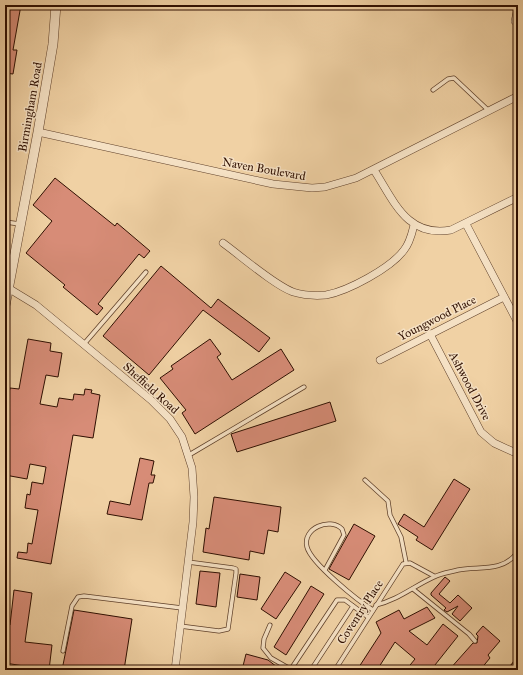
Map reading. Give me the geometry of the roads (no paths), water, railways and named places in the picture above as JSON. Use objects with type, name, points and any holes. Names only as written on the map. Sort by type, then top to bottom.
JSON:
[{"type":"main road","points":[[514,670],[518,665]]},
{"type":"street","name":"Birmingham Road","points":[[5,302],[38,132],[53,44],[56,5]]},
{"type":"street","points":[[515,21],[518,8]]},
{"type":"street","name":"Naven Boulevard","points":[[38,132],[286,186],[312,188],[325,187],[356,178],[374,170],[518,96]]},
{"type":"street","points":[[374,170],[399,209],[414,225],[426,230],[442,232],[466,224],[518,197]]},
{"type":"street","points":[[466,224],[518,323]]},
{"type":"street","points":[[223,243],[286,289],[302,294],[327,295],[347,288],[394,261],[408,245],[414,225]]},
{"type":"street","name":"Sheffield Road","points":[[8,288],[36,305],[151,400],[170,419],[182,437],[189,455],[194,481],[194,496],[175,670]]},
{"type":"street","name":"Youngwood Place","points":[[380,360],[504,297]]},
{"type":"street","name":"Ashwood Drive","points":[[430,334],[481,432],[494,443],[518,454]]},
{"type":"lane","points":[[433,90],[448,79],[454,78],[489,111]]},
{"type":"lane","points":[[5,222],[20,224]]},
{"type":"lane","points":[[84,344],[146,272]]},
{"type":"lane","points":[[189,455],[304,387]]},
{"type":"lane","points":[[365,480],[383,494],[388,501],[390,515],[401,537],[404,563],[434,576]]},
{"type":"lane","points":[[324,570],[344,535],[341,527],[335,525],[329,524],[317,526],[310,532],[306,541],[307,548],[311,556],[324,570],[361,603],[373,610]]},
{"type":"lane","points":[[376,606],[388,602],[434,576],[474,568],[496,567],[511,560],[516,554]]},
{"type":"lane","points":[[180,626],[223,631],[228,629],[236,573],[236,569],[233,568],[188,562]]},
{"type":"lane","name":"Coventry Place","points":[[335,670],[404,563]]},
{"type":"lane","points":[[413,589],[469,634],[475,641]]},
{"type":"lane","points":[[64,651],[72,606],[78,597],[84,596],[182,608]]},
{"type":"lane","points":[[270,625],[264,639],[263,648],[271,658],[291,670],[335,601],[342,599],[368,617]]},
{"type":"lane","points":[[311,670],[353,606]]}]
